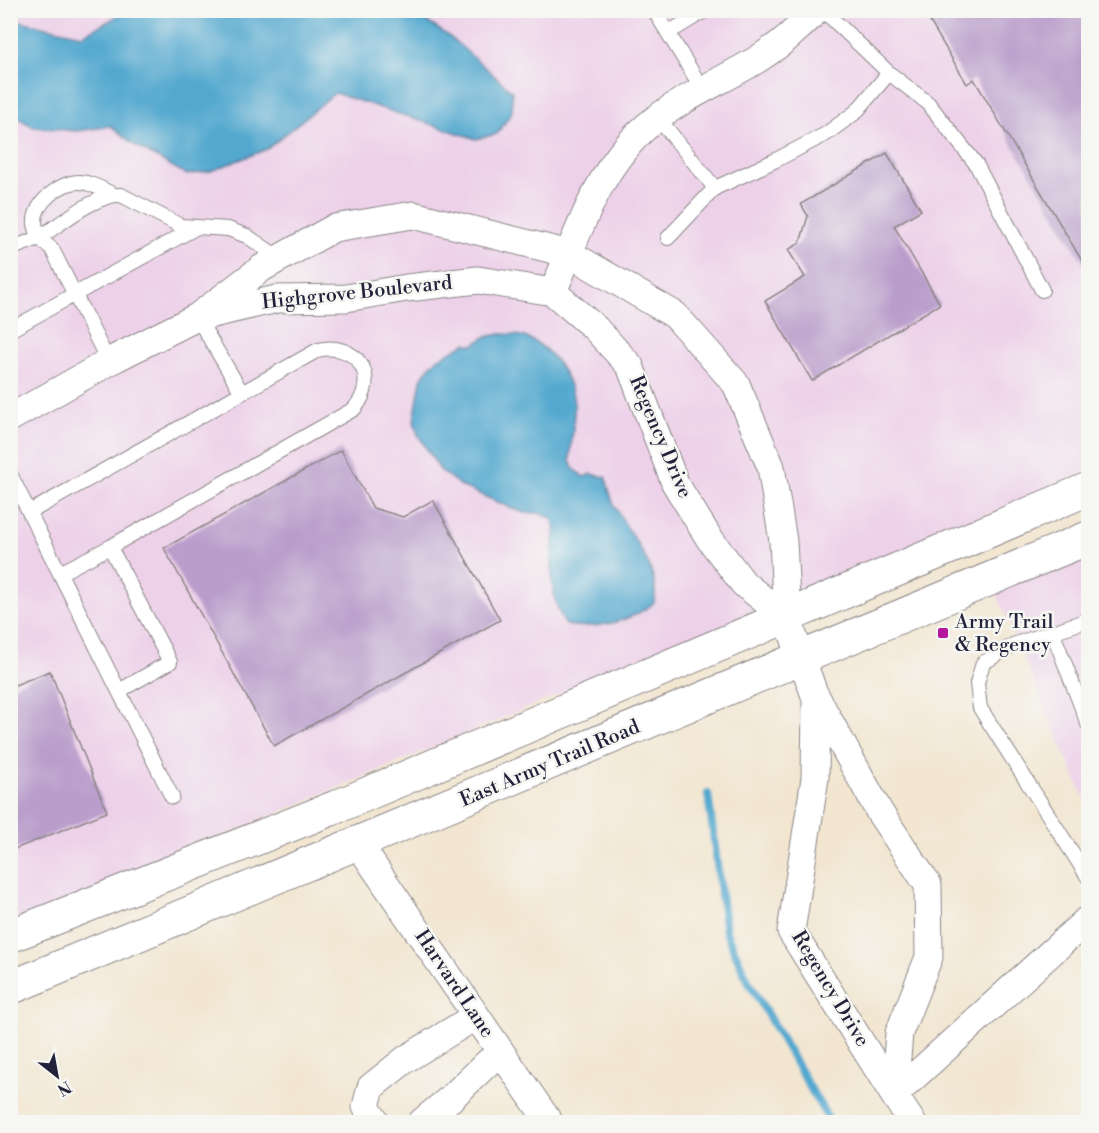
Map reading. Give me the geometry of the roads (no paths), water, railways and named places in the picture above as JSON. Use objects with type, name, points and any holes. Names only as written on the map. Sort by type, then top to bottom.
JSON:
[{"type":"main road","points":[[10,936],[336,807],[1089,489]]},
{"type":"main road","name":"East Army Trail Road","points":[[10,988],[359,845],[801,657],[1089,538]]},
{"type":"street","points":[[553,292],[603,178],[635,137],[682,101],[778,48],[816,10]]},
{"type":"street","name":"Highgrove Boulevard","points":[[10,418],[197,317],[262,268],[334,228],[413,215],[570,254]]},
{"type":"street","name":"Regency Drive","points":[[570,254],[675,315],[736,384],[771,466],[783,541],[787,618],[801,657],[816,697],[880,813],[928,885],[929,957],[899,1034],[894,1095]]},
{"type":"street","name":"Highgrove Boulevard","points":[[197,317],[277,299],[346,298],[478,280],[553,292]]},
{"type":"street","name":"Regency Drive","points":[[553,292],[595,327],[630,366],[675,483],[709,538],[744,584],[787,618]]},
{"type":"street","name":"Regency Drive","points":[[816,697],[815,778],[791,931],[912,1122]]},
{"type":"street","name":"Harvard Lane","points":[[359,845],[549,1122]]},
{"type":"street","points":[[894,1095],[1089,919]]},
{"type":"street","points":[[376,1122],[366,1107],[371,1087],[406,1059],[476,1016]]},
{"type":"street","points":[[422,1122],[500,1051]]},
{"type":"lane","points":[[654,10],[703,90]]},
{"type":"lane","points":[[668,33],[706,10]]},
{"type":"lane","points":[[823,10],[889,73],[928,103],[976,164],[1042,290]]},
{"type":"lane","points":[[668,238],[715,188],[826,134],[856,112],[889,73]]},
{"type":"lane","points":[[658,118],[715,188]]},
{"type":"lane","points":[[109,363],[52,249],[39,238],[35,223],[38,213],[52,193],[64,185],[78,182],[89,183],[112,194],[121,195],[181,226],[228,229],[247,236],[279,258]]},
{"type":"lane","points":[[10,249],[39,238],[90,205],[112,194]]},
{"type":"lane","points":[[10,330],[197,227]]},
{"type":"lane","points":[[197,317],[242,393]]},
{"type":"lane","points":[[30,512],[318,350],[339,349],[349,353],[358,360],[363,369],[366,380],[361,401],[354,409],[60,573]]},
{"type":"lane","points":[[10,474],[172,797]]},
{"type":"lane","points":[[110,547],[170,662],[118,691]]},
{"type":"lane","points":[[1089,620],[1013,645],[983,663],[977,683],[980,708],[1089,878]]},
{"type":"lane","points":[[1053,633],[1089,724]]},
{"type":"water","points":[[409,10],[449,36],[512,91],[512,112],[497,134],[476,139],[335,93],[267,149],[211,171],[187,175],[134,145],[111,126],[77,131],[34,127],[11,114],[11,19],[82,35],[124,11]]},
{"type":"water","points":[[500,334],[521,336],[536,343],[552,356],[565,374],[574,404],[570,460],[573,468],[584,477],[591,474],[606,477],[614,504],[649,564],[653,577],[654,603],[645,610],[612,623],[589,626],[566,625],[557,607],[553,587],[552,556],[555,529],[552,518],[538,513],[525,513],[461,486],[440,470],[418,435],[414,421],[421,379],[429,367],[439,358],[466,343],[473,345],[485,337]]},
{"type":"waterway","points":[[708,794],[726,932],[748,981],[830,1122]]},
{"type":"place","name":"Army Trail & Regency","points":[[943,633]]}]
